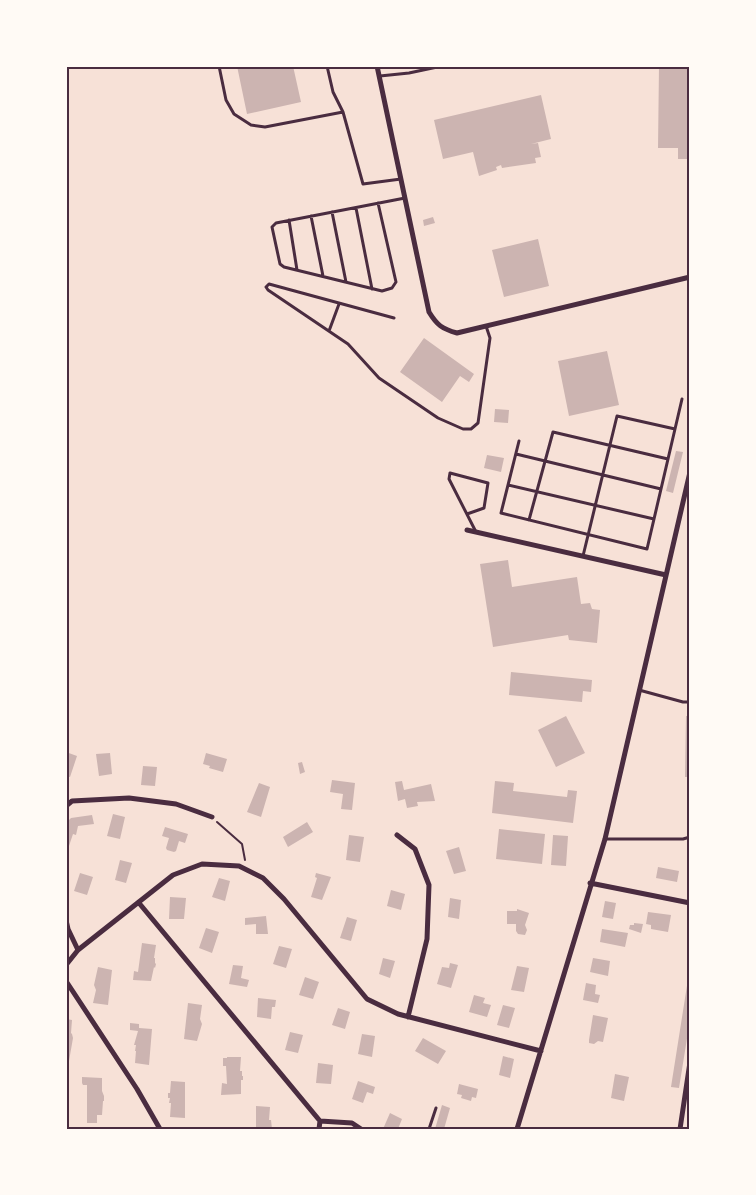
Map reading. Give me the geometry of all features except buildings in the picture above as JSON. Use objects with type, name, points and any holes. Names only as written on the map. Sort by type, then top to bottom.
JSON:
[{"type":"street","points":[[377,66],[429,312],[434,321],[444,329],[457,333],[690,277]]},
{"type":"street","points":[[517,1129],[590,883],[605,839],[690,472]]},
{"type":"street","points":[[467,530],[666,575]]},
{"type":"street","points":[[66,806],[72,801],[129,798],[176,804],[212,817]]},
{"type":"street","points":[[397,835],[415,850],[429,885],[428,939],[408,1017]]},
{"type":"street","points":[[66,965],[78,950],[173,876],[202,864],[238,866],[263,878],[284,899],[367,999],[398,1014],[540,1051]]},
{"type":"street","points":[[590,883],[690,903]]},
{"type":"street","points":[[140,902],[320,1121],[319,1129]]},
{"type":"street","points":[[66,920],[78,950]]},
{"type":"street","points":[[66,981],[137,1089],[160,1129]]},
{"type":"street","points":[[680,1129],[690,1062]]},
{"type":"street","points":[[320,1121],[352,1123],[361,1129]]},
{"type":"lane","points":[[220,66],[226,100],[234,114],[251,124],[265,127],[343,112]]},
{"type":"lane","points":[[327,66],[333,92],[343,112],[363,184],[401,179]]},
{"type":"lane","points":[[414,66],[416,72]]},
{"type":"lane","points":[[379,76],[416,72],[442,66]]},
{"type":"lane","points":[[378,203],[396,282],[392,288],[382,291],[284,267],[280,264],[272,227],[276,223],[356,208],[378,203],[405,198]]},
{"type":"lane","points":[[356,208],[372,288]]},
{"type":"lane","points":[[332,212],[346,282]]},
{"type":"lane","points":[[311,216],[323,276]]},
{"type":"lane","points":[[289,220],[297,270]]},
{"type":"lane","points":[[394,318],[267,284],[268,290],[348,344],[379,378],[438,418],[463,429],[471,428],[478,424],[490,338],[485,326]]},
{"type":"lane","points":[[329,331],[339,304]]},
{"type":"lane","points":[[519,441],[501,513],[647,549],[682,399]]},
{"type":"lane","points":[[583,556],[617,416],[675,429]]},
{"type":"lane","points":[[529,520],[553,432],[668,458]]},
{"type":"lane","points":[[516,454],[661,488]]},
{"type":"lane","points":[[467,514],[484,508],[488,484],[450,473],[449,479],[476,532]]},
{"type":"lane","points":[[508,485],[654,519]]},
{"type":"lane","points":[[639,690],[682,702],[690,702]]},
{"type":"lane","points":[[605,839],[683,839],[690,837]]},
{"type":"lane","points":[[430,1129],[436,1108]]},
{"type":"path","points":[[212,817],[242,844],[247,870]]}]
